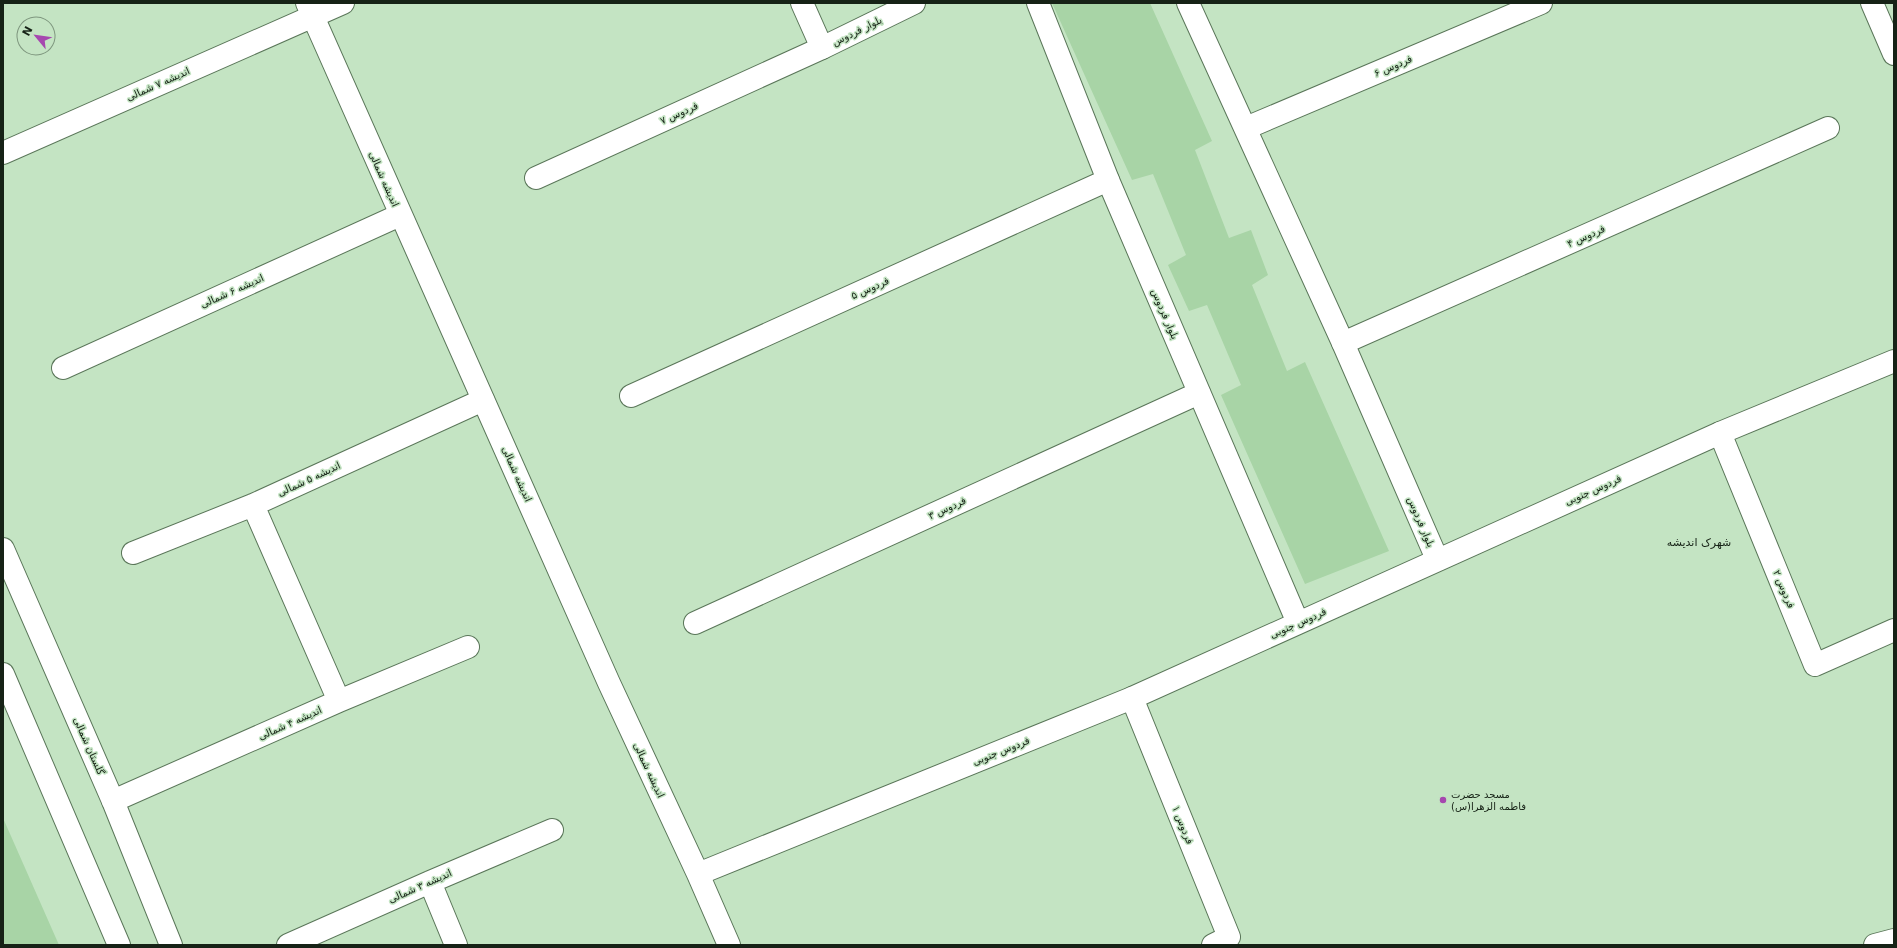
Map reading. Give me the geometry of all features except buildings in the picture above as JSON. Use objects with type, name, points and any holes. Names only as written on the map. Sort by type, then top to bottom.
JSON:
[{"type":"street","name":"اندیشه ۷ شمالی","points":[[3,153],[310,9],[343,3]]},
{"type":"street","name":"بلوار فردوس","points":[[802,3],[822,48],[914,3]]},
{"type":"street","name":"بلوار فردوس","points":[[1038,3],[1108,180],[1198,393],[1298,623]]},
{"type":"street","name":"بلوار فردوس","points":[[1188,3],[1343,343],[1437,559]]},
{"type":"street","name":"فردوس ۶","points":[[1246,128],[1541,3]]},
{"type":"street","points":[[1872,3],[1894,54]]},
{"type":"street","name":"اندیشه شمالی","points":[[310,9],[608,683],[698,874],[729,945]]},
{"type":"street","name":"فردوس ۷","points":[[536,178],[822,48]]},
{"type":"street","name":"فردوس ۴","points":[[1343,343],[1828,128]]},
{"type":"street","name":"فردوس ۵","points":[[631,396],[1108,180]]},
{"type":"street","name":"اندیشه ۶ شمالی","points":[[63,368],[400,215]]},
{"type":"street","name":"فردوس جنوبی","points":[[698,874],[1132,698],[1437,559],[1720,433],[1894,361]]},
{"type":"street","name":"فردوس ۳","points":[[695,623],[1198,393]]},
{"type":"street","name":"اندیشه ۵ شمالی","points":[[133,553],[253,505],[483,400]]},
{"type":"street","name":"فردوس ۲","points":[[1720,433],[1816,665],[1894,630]]},
{"type":"street","points":[[253,505],[339,702]]},
{"type":"street","name":"گلستان شمالی","points":[[3,549],[113,802],[171,945]]},
{"type":"street","name":"اندیشه ۴ شمالی","points":[[113,802],[339,702],[468,647]]},
{"type":"street","points":[[3,674],[120,945]]},
{"type":"street","name":"فردوس ۱","points":[[1132,698],[1229,937],[1214,945]]},
{"type":"street","name":"اندیشه ۳ شمالی","points":[[288,945],[552,830]]},
{"type":"street","points":[[430,882],[456,945]]},
{"type":"street","points":[[1875,945],[1894,940]]},
{"type":"green space","points":[[1052,3],[1150,3],[1212,141],[1195,150],[1229,238],[1251,230],[1268,275],[1252,285],[1287,371],[1305,362],[1389,551],[1305,584],[1221,395],[1241,385],[1207,305],[1189,311],[1168,265],[1186,255],[1153,174],[1132,180]]},
{"type":"green space","points":[[3,818],[59,945],[3,945]]},
{"type":"place","name":"مسجد حضرت فاطمه الزهرا(س)","points":[[1443,800]]},
{"type":"district","name":"شهرک اندیشه","points":[[1699,542]]}]
